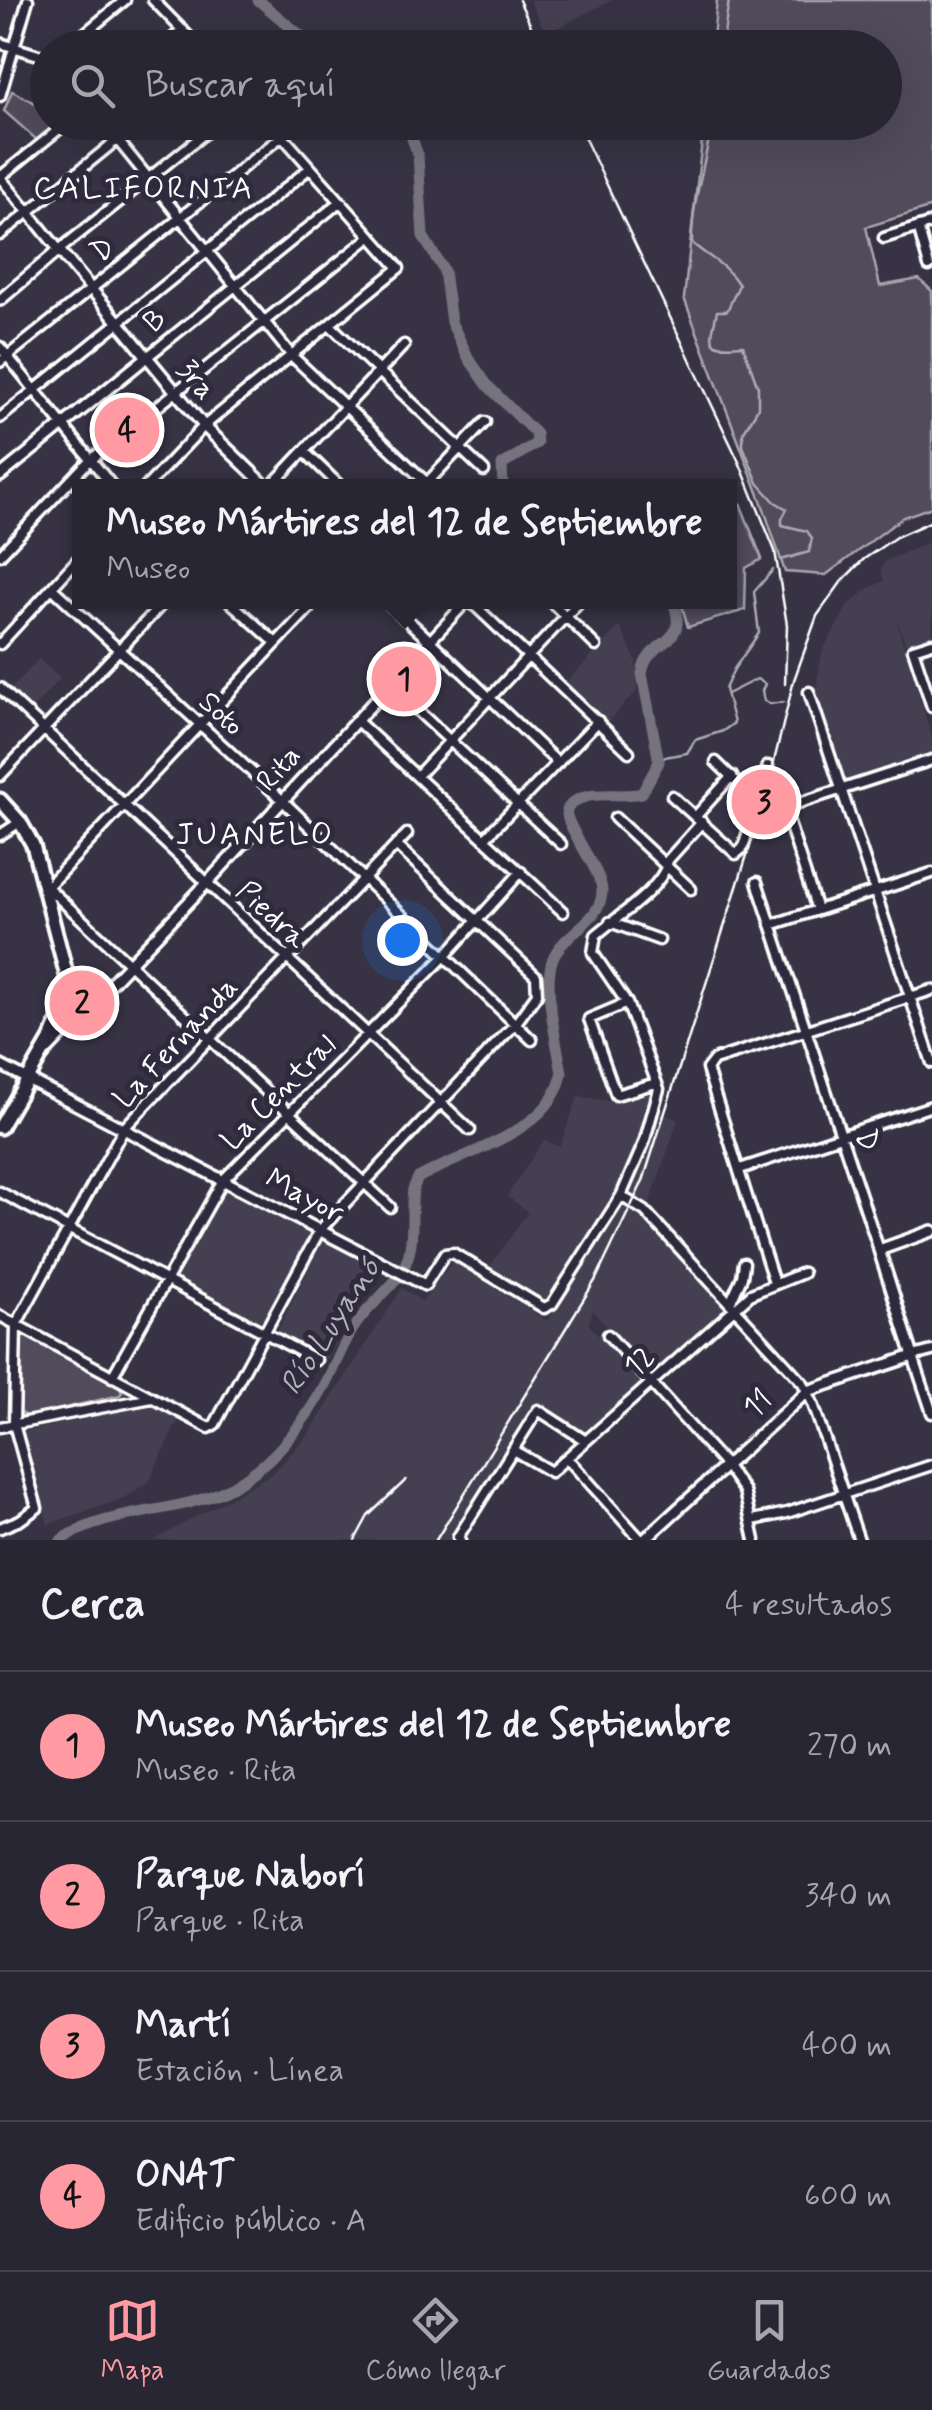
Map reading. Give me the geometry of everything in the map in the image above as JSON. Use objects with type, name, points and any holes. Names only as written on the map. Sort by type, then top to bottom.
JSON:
[{"type":"main road","points":[[0,800],[20,822],[33,845],[68,980],[62,1012],[43,1054],[0,1127]]},
{"type":"street","points":[[0,96],[28,0]]},
{"type":"street","points":[[89,30],[125,0]]},
{"type":"street","points":[[154,0],[184,30]]},
{"type":"street","points":[[0,43],[30,53]]},
{"type":"street","points":[[0,177],[46,140]]},
{"type":"street","points":[[0,235],[117,140],[292,356],[421,479]]},
{"type":"street","points":[[0,300],[196,140]]},
{"type":"street","name":"D","points":[[4,359],[277,140]]},
{"type":"street","points":[[153,479],[204,426],[399,268],[286,140]]},
{"type":"street","points":[[0,418],[310,168]]},
{"type":"street","name":"3ra","points":[[0,177],[204,426],[261,479]]},
{"type":"street","name":"B","points":[[0,476],[340,202]]},
{"type":"street","points":[[884,238],[932,222]]},
{"type":"street","points":[[918,228],[929,266]]},
{"type":"street","points":[[73,479],[91,460],[370,236]]},
{"type":"street","points":[[330,325],[484,471]]},
{"type":"street","points":[[276,479],[404,345]]},
{"type":"street","points":[[0,347],[4,359],[35,390],[107,479]]},
{"type":"street","points":[[432,479],[485,422]]},
{"type":"street","points":[[304,450],[334,479]]},
{"type":"street","points":[[0,554],[72,480]]},
{"type":"street","points":[[0,644],[72,566]]},
{"type":"street","name":"Soto","points":[[52,588],[72,607]]},
{"type":"street","name":"Soto","points":[[75,609],[282,800],[532,1040]]},
{"type":"street","points":[[0,776],[157,609]]},
{"type":"street","points":[[238,609],[276,643]]},
{"type":"street","points":[[308,609],[46,886],[390,1207]]},
{"type":"street","points":[[396,609],[558,763]]},
{"type":"street","name":"Rita","points":[[43,1054],[459,609]]},
{"type":"street","points":[[474,609],[530,656],[629,752]]},
{"type":"street","points":[[559,609],[596,646]]},
{"type":"street","points":[[417,776],[572,609]]},
{"type":"street","points":[[932,643],[913,649],[932,708]]},
{"type":"street","points":[[390,685],[561,844]]},
{"type":"street","name":"Piedra","points":[[0,688],[470,1130]]},
{"type":"street","points":[[809,692],[932,1062]]},
{"type":"street","points":[[356,720],[563,912]]},
{"type":"street","points":[[484,839],[598,721]]},
{"type":"street","points":[[818,910],[784,808],[932,760]]},
{"type":"street","points":[[716,762],[758,802]]},
{"type":"street","points":[[672,796],[736,854],[743,848],[768,766]]},
{"type":"street","points":[[732,776],[646,894],[596,935],[593,953],[627,1003],[659,1090],[644,1143],[620,1196],[644,1212],[733,1305],[808,1392],[859,1540]]},
{"type":"street","points":[[616,818],[691,890]]},
{"type":"street","points":[[0,835],[20,822]]},
{"type":"street","name":"La Fernanda","points":[[0,1528],[37,1508],[14,1424],[16,1324],[124,1128],[406,834]]},
{"type":"street","points":[[0,1316],[209,1428],[215,1424],[320,1230],[516,1024],[538,994],[536,976],[396,845]]},
{"type":"street","name":"La Central","points":[[112,1377],[223,1180],[444,956],[520,872]]},
{"type":"street","points":[[771,925],[932,872]]},
{"type":"street","name":"D","points":[[758,882],[932,1414]]},
{"type":"street","points":[[610,922],[659,940]]},
{"type":"street","points":[[774,1283],[707,1070],[714,1060],[932,990]]},
{"type":"street","points":[[627,1003],[589,1019],[616,1096],[656,1083]]},
{"type":"street","points":[[0,1065],[27,1079]]},
{"type":"street","name":"Mayor","points":[[27,1079],[426,1285],[445,1254],[454,1253],[544,1308],[552,1304],[620,1196]]},
{"type":"street","points":[[740,1168],[932,1106]]},
{"type":"street","points":[[0,1192],[316,1360]]},
{"type":"street","points":[[879,1250],[932,1231]]},
{"type":"street","points":[[733,1305],[744,1262]]},
{"type":"street","name":"12","points":[[567,1458],[652,1384],[733,1305],[774,1283],[803,1274]]},
{"type":"street","points":[[608,1334],[744,1491],[755,1540]]},
{"type":"street","name":"11","points":[[642,1540],[808,1392],[932,1351]]},
{"type":"street","points":[[119,1404],[129,1394],[128,1385]]},
{"type":"street","points":[[0,1426],[152,1398]]},
{"type":"street","points":[[459,1539],[538,1410],[586,1441]]},
{"type":"street","points":[[513,1450],[552,1472],[567,1458],[642,1540]]},
{"type":"street","points":[[753,1520],[932,1465]]},
{"type":"shaded area","points":[[530,0],[612,0],[554,30],[544,30]]},
{"type":"shaded area","points":[[717,0],[932,0],[932,207],[866,227],[880,286],[919,279],[932,291],[932,507],[903,517],[826,575],[785,572],[684,298],[702,140],[902,140],[902,30],[714,30]]},
{"type":"shaded area","points":[[12,91],[30,100],[30,134],[4,111]]},
{"type":"shaded area","points":[[737,498],[762,559],[746,568],[745,610],[688,627],[683,609],[737,609]]},
{"type":"shaded area","points":[[932,541],[932,636],[906,644],[895,617],[932,738],[932,755],[846,780],[816,688],[822,653],[847,607],[867,589],[884,581],[881,571],[885,561]]},
{"type":"shaded area","points":[[620,626],[636,661],[637,691],[606,723],[565,684]]},
{"type":"shaded area","points":[[39,659],[60,679],[29,712],[8,693]]},
{"type":"shaded area","points":[[654,1092],[623,1179],[546,1300],[490,1266],[528,1212],[507,1196],[544,1140],[560,1147],[578,1096],[613,1102]]},
{"type":"shaded area","points":[[659,1112],[678,1120],[645,1217],[730,1309],[652,1378],[593,1311],[588,1324],[646,1385],[587,1434],[537,1405],[450,1540],[155,1540],[272,1474],[309,1434],[402,1288],[422,1302],[453,1261],[547,1321],[622,1201]]},
{"type":"shaded area","points":[[223,1190],[313,1236],[265,1326],[176,1280]]},
{"type":"shaded area","points":[[324,1239],[379,1272],[326,1359],[277,1332]]},
{"type":"shaded area","points":[[22,1333],[119,1386],[122,1392],[27,1417],[18,1410],[18,1335]]},
{"type":"shaded area","points":[[152,1405],[178,1420],[149,1481],[125,1498],[48,1524],[23,1432]]},
{"type":"waterway","points":[[258,0],[294,30]]},
{"type":"waterway","name":"Río Luyanó","points":[[725,30],[729,0]]},
{"type":"waterway","points":[[413,140],[418,155],[423,236],[444,271],[451,322],[488,386],[536,434],[537,443],[502,465],[503,479]]},
{"type":"waterway","name":"Río Luyanó","points":[[708,140],[696,198],[692,243],[739,285],[727,311],[717,311],[713,342],[722,346],[743,345],[758,387],[758,408],[743,433],[743,446],[758,483],[787,509],[782,525],[807,531],[812,538],[809,552],[781,560]]},
{"type":"waterway","name":"Río Luyanó","points":[[659,762],[687,753],[695,740],[734,723],[725,689],[759,633],[754,592],[773,570]]},
{"type":"waterway","name":"Río Luyanó","points":[[61,1540],[99,1523],[221,1492],[270,1459],[320,1394],[357,1323],[404,1267],[411,1240],[413,1189],[418,1178],[524,1125],[542,1111],[555,1093],[562,1073],[552,1014],[550,969],[558,949],[596,910],[602,891],[570,823],[568,808],[592,796],[642,793],[659,762],[642,674],[651,654],[672,635],[676,627],[675,609]]},
{"type":"waterway","points":[[727,694],[757,679],[765,684],[764,701],[784,702]]},
{"type":"railway","points":[[519,0],[533,30]]},
{"type":"railway","points":[[586,140],[740,464],[775,551],[787,625],[785,684]]},
{"type":"railway","points":[[436,1540],[596,1279],[643,1181],[764,802],[794,680],[817,616],[864,559],[896,537],[932,521]]},
{"type":"railway","points":[[355,1540],[368,1516],[406,1480]]},
{"type":"place","name":"ONAT","points":[[127,430]]},
{"type":"place","name":"Museo Mártires del 12 de Septiembre","points":[[404,679]]},
{"type":"place","name":"Martí","points":[[764,802]]},
{"type":"place","name":"Parque Naborí","points":[[82,1003]]},
{"type":"district","name":"CALIFORNIA","points":[[144,187]]},
{"type":"district","name":"JUANELO","points":[[255,833]]}]
